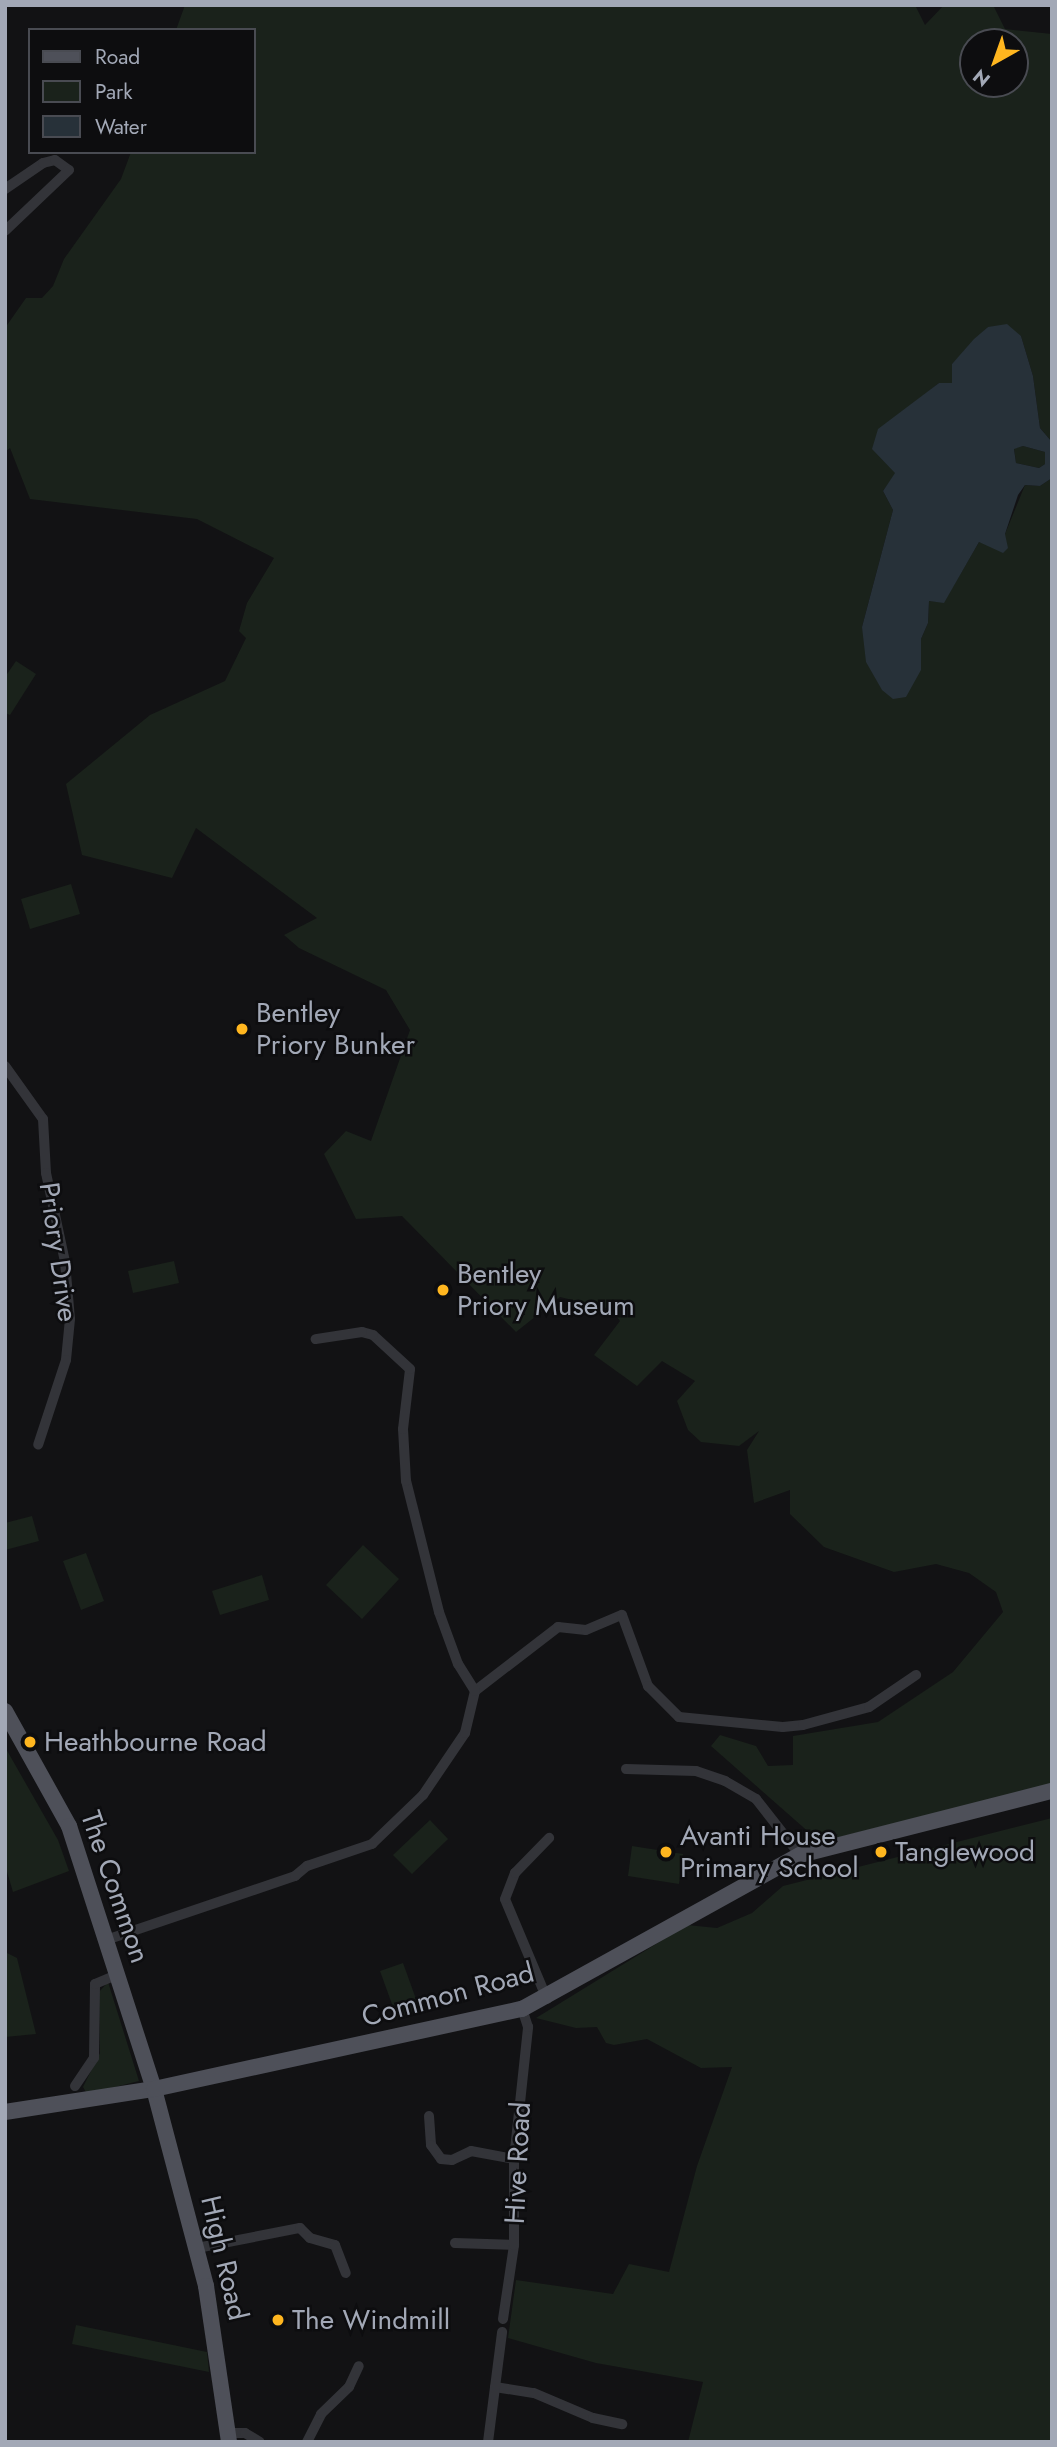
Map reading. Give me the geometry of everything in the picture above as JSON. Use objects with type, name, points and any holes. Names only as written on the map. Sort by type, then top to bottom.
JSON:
[{"type":"main road","name":"The Common","points":[[5,1711],[69,1826],[154,2090]]},
{"type":"main road","name":"Common Road","points":[[5,2112],[154,2090],[522,2009],[547,1999],[681,1918],[800,1855],[1052,1791]]},
{"type":"main road","name":"High Road","points":[[154,2090],[197,2248],[217,2340],[229,2437]]},
{"type":"street","points":[[5,189],[43,163],[55,160],[69,170],[5,230]]},
{"type":"street","name":"Priory Drive","points":[[5,1066],[43,1119],[47,1173],[65,1262],[70,1319],[66,1360],[38,1445]]},
{"type":"street","points":[[316,1339],[362,1332],[373,1335],[410,1369],[403,1444],[413,1518],[451,1646],[475,1691]]},
{"type":"street","points":[[106,1940],[295,1876],[307,1866],[380,1839],[416,1802],[454,1754],[465,1733],[475,1691],[558,1627],[586,1630],[622,1615],[648,1686],[679,1717],[783,1727],[803,1724],[869,1707],[916,1675]]},
{"type":"street","points":[[626,1769],[696,1771],[725,1781],[756,1799],[800,1855]]},
{"type":"street","points":[[547,1999],[505,1899],[515,1873],[549,1838]]},
{"type":"street","points":[[75,2086],[94,2058],[96,1984],[118,1974]]},
{"type":"street","name":"Hive Road","points":[[503,2319],[513,2245],[514,2160],[528,2027],[522,2009]]},
{"type":"street","points":[[429,2116],[431,2145],[441,2159],[452,2160],[471,2151],[514,2160]]},
{"type":"street","points":[[197,2248],[300,2228],[310,2238],[335,2245],[346,2273]]},
{"type":"street","points":[[455,2243],[513,2245]]},
{"type":"street","points":[[488,2442],[502,2332]]},
{"type":"street","points":[[307,2442],[316,2422],[349,2387],[359,2367]]},
{"type":"street","points":[[495,2387],[534,2393],[593,2418],[622,2424]]},
{"type":"street","points":[[229,2437],[245,2433],[260,2442]]},
{"type":"green space","points":[[185,5],[915,5],[925,25],[944,5],[993,5],[1004,28],[959,28],[959,98],[1029,98],[1029,32],[1052,34],[1052,442],[1040,428],[1033,376],[1021,336],[988,327],[952,364],[952,383],[939,383],[914,403],[896,473],[883,491],[893,510],[862,627],[921,670],[921,639],[928,623],[929,601],[944,602],[979,542],[987,543],[1005,534],[1025,485],[1040,486],[1052,478],[1052,1784],[820,1842],[711,1746],[720,1735],[756,1746],[768,1766],[793,1765],[793,1736],[878,1722],[953,1672],[1003,1612],[996,1592],[969,1573],[936,1564],[894,1572],[824,1547],[790,1514],[790,1490],[754,1503],[747,1450],[759,1431],[739,1446],[701,1442],[688,1430],[677,1401],[695,1381],[662,1361],[637,1386],[594,1355],[620,1321],[611,1309],[560,1297],[516,1332],[402,1216],[356,1219],[324,1154],[346,1131],[371,1141],[410,1030],[386,990],[299,948],[284,935],[317,918],[196,828],[172,878],[82,855],[66,784],[150,715],[225,681],[246,638],[239,631],[247,603],[274,558],[197,519],[30,499],[10,448],[5,452],[5,328],[26,298],[42,298],[53,286],[64,259],[121,179],[130,154],[256,154],[256,28],[177,28]]},
{"type":"green space","points":[[1023,446],[1045,452],[1045,464],[1039,468],[1016,463],[1014,448]]},
{"type":"green space","points":[[16,661],[36,674],[10,715],[5,713],[5,677]]},
{"type":"green space","points":[[71,884],[80,914],[30,929],[21,899]]},
{"type":"green space","points":[[174,1261],[179,1283],[133,1293],[128,1271]]},
{"type":"green space","points":[[32,1516],[39,1541],[5,1550],[5,1523]]},
{"type":"green space","points":[[363,1545],[399,1579],[362,1619],[326,1585]]},
{"type":"green space","points":[[86,1553],[104,1601],[81,1610],[63,1561]]},
{"type":"green space","points":[[262,1575],[269,1600],[220,1615],[212,1591]]},
{"type":"green space","points":[[5,1747],[58,1840],[69,1871],[13,1892],[5,1865]]},
{"type":"green space","points":[[1052,1818],[1052,2442],[688,2442],[703,2382],[596,2363],[508,2338],[516,2280],[613,2294],[629,2264],[669,2272],[697,2166],[732,2067],[701,2068],[647,2039],[614,2045],[606,2043],[597,2027],[576,2028],[536,2018],[687,1925],[717,1928],[752,1913],[783,1886]]},
{"type":"green space","points":[[430,1820],[448,1839],[412,1874],[393,1855]]},
{"type":"green space","points":[[632,1846],[683,1854],[679,1884],[628,1876]]},
{"type":"green space","points":[[5,1952],[17,1958],[36,2034],[5,2037]]},
{"type":"green space","points":[[403,1963],[420,2010],[397,2018],[380,1971]]},
{"type":"green space","points":[[108,1982],[139,2081],[87,2094],[83,2087],[100,2053],[99,1992]]},
{"type":"green space","points":[[76,2325],[207,2352],[209,2372],[72,2344]]},
{"type":"water","points":[[1007,324],[1021,336],[1033,376],[1040,428],[1052,442],[1052,478],[1040,486],[1025,485],[1018,495],[1005,534],[1008,548],[1003,553],[979,542],[944,603],[929,601],[928,623],[921,639],[921,670],[906,697],[893,699],[882,690],[866,662],[862,627],[893,510],[883,491],[895,473],[872,449],[878,429],[939,383],[952,383],[952,364],[988,327]],"holes":[[[1023,446],[1045,452],[1045,464],[1039,468],[1016,463],[1014,449]]]},
{"type":"place","name":"Bentley Priory Bunker","points":[[242,1029]]},
{"type":"place","name":"Bentley Priory Museum","points":[[443,1290]]},
{"type":"place","name":"Heathbourne Road","points":[[30,1742]]},
{"type":"place","name":"Avanti House Primary School","points":[[666,1852]]},
{"type":"place","name":"Tanglewood","points":[[881,1852]]},
{"type":"place","name":"The Windmill","points":[[278,2320]]}]
